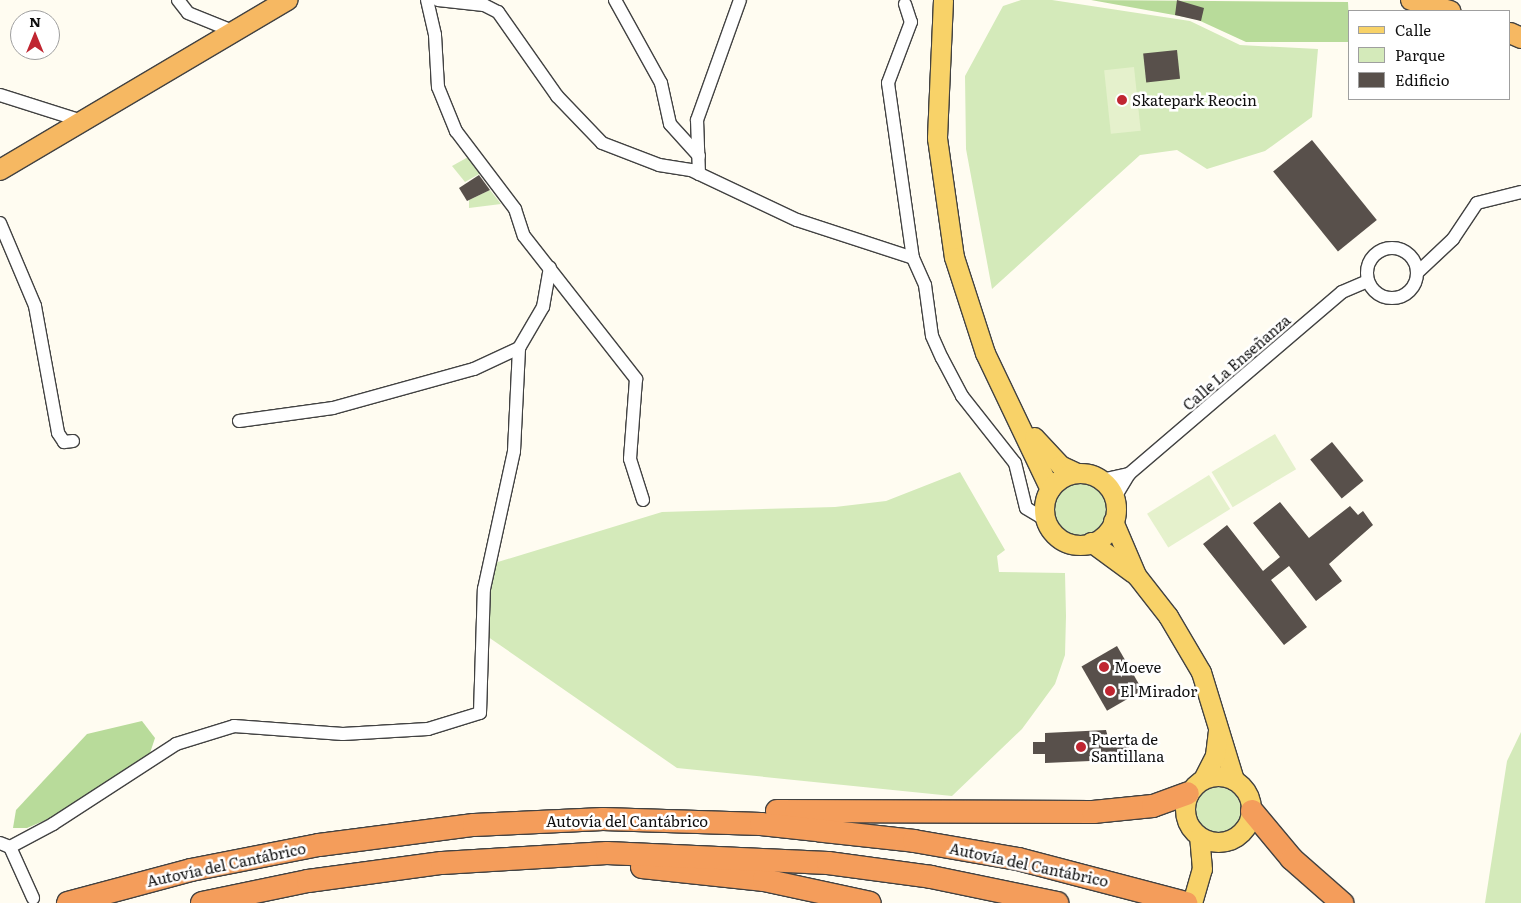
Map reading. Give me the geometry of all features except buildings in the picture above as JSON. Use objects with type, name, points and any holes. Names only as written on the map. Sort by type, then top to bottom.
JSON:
[{"type":"highway","points":[[0,170],[288,0]]},
{"type":"highway","points":[[1410,0],[1446,10]]},
{"type":"highway","points":[[250,857],[398,825],[520,815],[669,810],[1032,814],[1140,808],[1196,786]]},
{"type":"highway","points":[[1252,811],[1292,859],[1342,903]]},
{"type":"highway","name":"Autovía del Cantábrico","points":[[68,903],[250,857],[372,837],[507,823],[732,822],[856,833],[978,851],[1186,903]]},
{"type":"highway","name":"Autovía del Cantábrico","points":[[202,903],[267,889],[485,859],[669,853],[788,860],[894,872],[1057,903]]},
{"type":"highway","points":[[267,889],[412,873],[588,864],[742,877],[870,903]]},
{"type":"main road","points":[[943,0],[937,138],[944,209],[974,323],[1050,489]]},
{"type":"main road","points":[[943,27],[955,0]]},
{"type":"main road","points":[[1020,421],[1049,454],[1076,473],[1101,480],[1114,499],[1113,521],[1136,575],[1190,650],[1210,694],[1234,780],[1248,793],[1252,811],[1246,828],[1223,842],[1202,870],[1192,903]]},
{"type":"main road","points":[[1076,473],[1062,478],[1050,489],[1045,504],[1046,520],[1065,541],[1091,542],[1105,534],[1113,521]]},
{"type":"main road","points":[[1091,542],[1136,575]]},
{"type":"main road","points":[[1218,728],[1215,755],[1196,786],[1187,822],[1199,836],[1223,842]]},
{"type":"main road","points":[[1196,786],[1234,780]]},
{"type":"main road","points":[[1199,836],[1202,870]]},
{"type":"street","points":[[178,0],[188,13],[235,32]]},
{"type":"street","points":[[427,0],[436,35],[438,88],[456,131],[515,209],[524,236],[636,379],[630,460],[643,500]]},
{"type":"street","points":[[438,0],[484,5],[498,12],[558,96],[602,143],[631,157],[699,174],[797,220],[913,258]]},
{"type":"street","points":[[615,0],[661,83],[670,124],[698,156]]},
{"type":"street","points":[[699,174],[697,120],[740,0]]},
{"type":"street","points":[[905,4],[911,22],[888,84],[913,258],[925,284],[932,336],[962,396],[1015,463],[1026,508],[1046,520]]},
{"type":"street","points":[[0,95],[82,122]]},
{"type":"street","points":[[1418,272],[1412,257],[1392,248],[1372,258],[1368,281],[1378,294],[1394,298],[1410,291],[1418,272],[1453,239],[1477,203],[1521,192]]},
{"type":"street","points":[[0,223],[35,306],[58,433],[64,442],[73,441]]},
{"type":"street","points":[[33,898],[5,845],[104,793],[176,744],[234,726],[274,726],[343,734],[428,729],[480,713],[484,589],[514,450],[519,348],[543,307],[550,268]]},
{"type":"street","name":"Calle La Enseñanza","points":[[1114,499],[1129,474],[1342,292],[1368,281]]},
{"type":"street","points":[[239,421],[333,408],[474,369],[519,348]]},
{"type":"street","name":"Calle La Enseñanza","points":[[1101,480],[1129,474]]},
{"type":"green space","points":[[1021,0],[1052,0],[1190,21],[1240,45],[1318,49],[1312,117],[1265,151],[1207,169],[1177,150],[1140,155],[992,289],[966,149],[965,76],[1003,6]]},
{"type":"green space","points":[[1091,0],[1348,2],[1348,42],[1246,42],[1196,19]]},
{"type":"green space","name":"Skatepark Reocin","points":[[1134,67],[1141,131],[1111,134],[1104,70]]},
{"type":"green space","points":[[470,156],[481,173],[465,182],[452,166]]},
{"type":"green space","points":[[490,190],[501,204],[469,208],[469,200]]},
{"type":"green space","points":[[1275,434],[1296,469],[1233,507],[1212,472]]},
{"type":"green space","points":[[960,472],[1005,550],[997,556],[999,572],[1065,573],[1066,616],[1065,655],[1055,684],[1022,729],[952,796],[677,768],[481,632],[488,565],[662,512],[835,507],[886,501]]},
{"type":"green space","points":[[1209,475],[1230,509],[1168,548],[1147,514]]},
{"type":"green space","points":[[1080,480],[1095,485],[1103,493],[1108,508],[1103,523],[1095,531],[1080,536],[1065,531],[1057,523],[1052,508],[1057,493],[1065,485]]},
{"type":"green space","points":[[142,721],[155,738],[150,753],[53,817],[27,828],[13,828],[16,810],[87,734]]},
{"type":"green space","points":[[1521,732],[1521,903],[1485,903],[1507,761]]},
{"type":"green space","points":[[1223,787],[1235,793],[1240,801],[1240,819],[1235,827],[1227,832],[1213,833],[1201,827],[1196,819],[1195,805],[1201,793],[1209,788]]},
{"type":"place","name":"Skatepark Reocin","points":[[1122,100]]},
{"type":"place","name":"Moeve","points":[[1104,667]]},
{"type":"place","name":"El Mirador","points":[[1110,691]]},
{"type":"place","name":"Puerta de Santillana","points":[[1081,747]]}]
